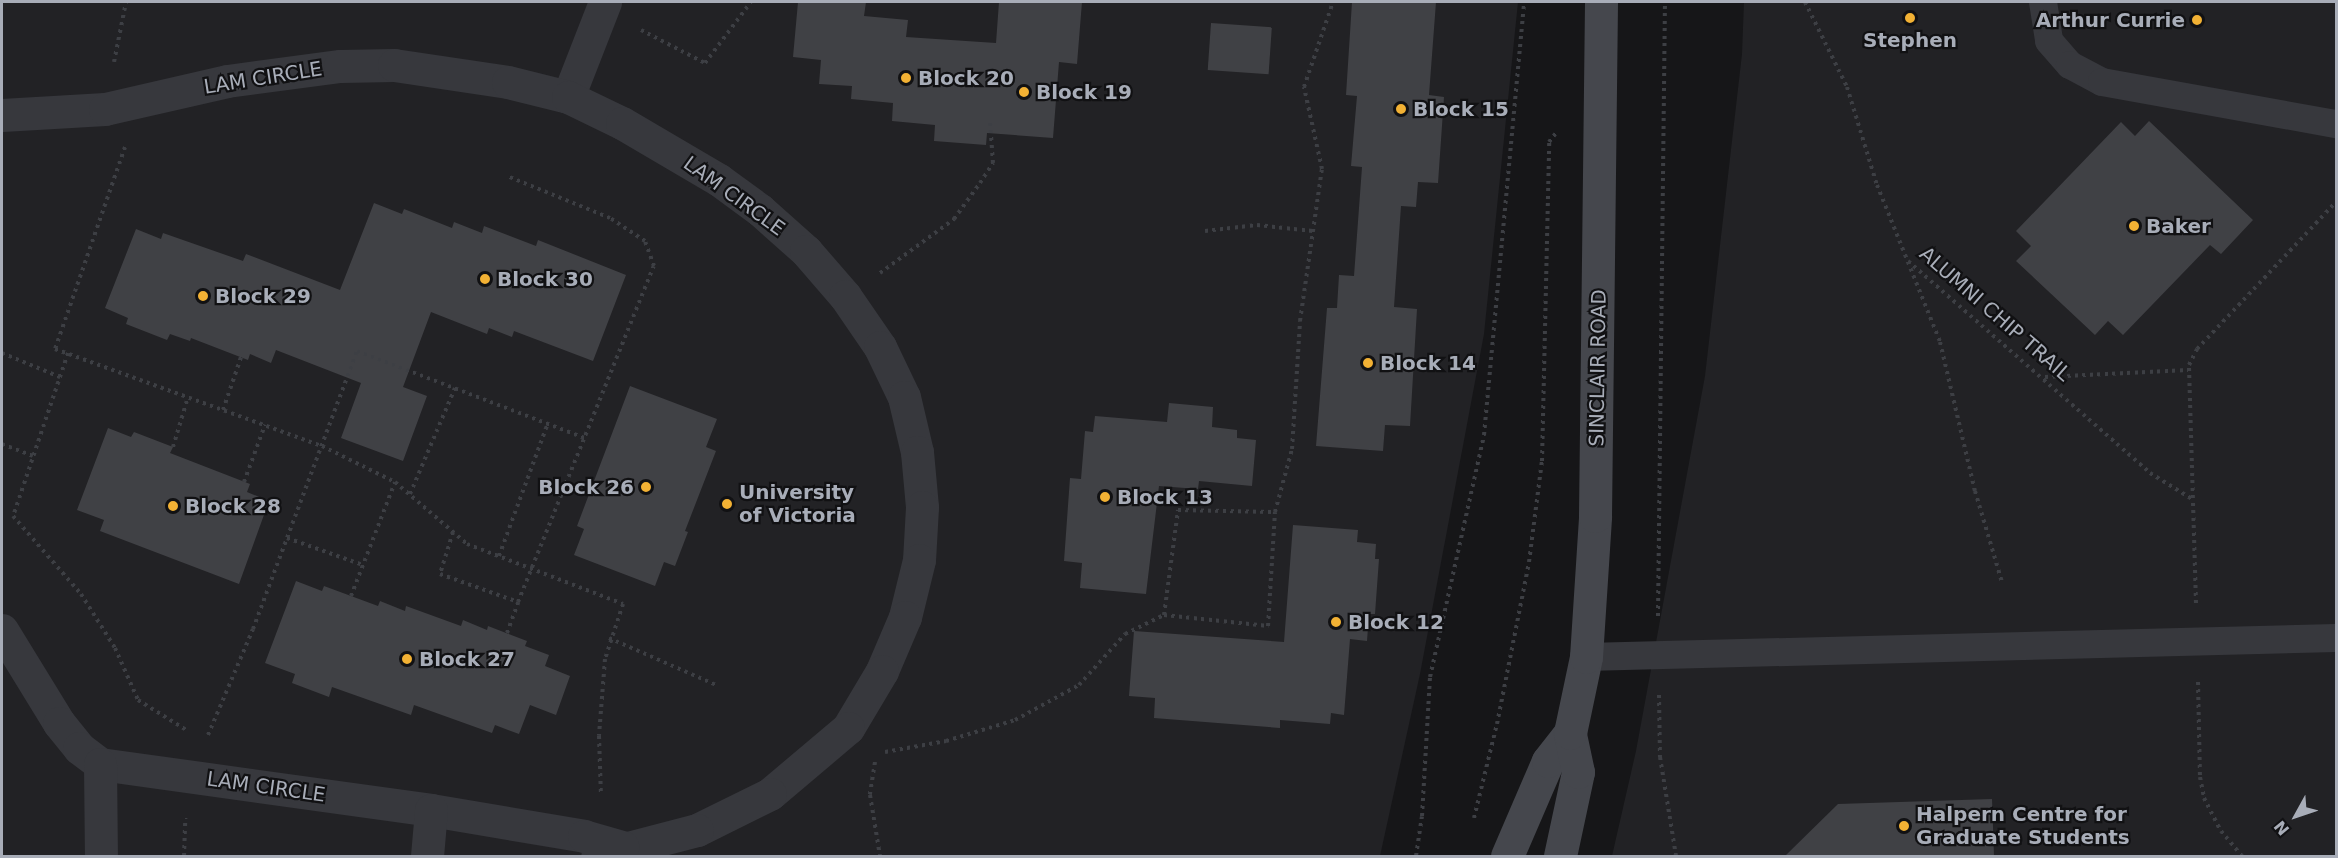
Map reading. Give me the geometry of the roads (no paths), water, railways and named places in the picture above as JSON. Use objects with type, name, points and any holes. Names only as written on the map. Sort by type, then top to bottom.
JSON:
[{"type":"main road","name":"SINCLAIR ROAD","points":[[1507,856],[1548,760],[1569,733],[1586,657],[1597,441],[1601,2]]},
{"type":"main road","name":"SINCLAIR ROAD","points":[[1560,856],[1578,772],[1569,733]]},
{"type":"street","points":[[568,97],[603,6]]},
{"type":"street","name":"LAM CIRCLE","points":[[2,115],[105,110],[287,70],[372,65],[452,71],[568,97],[622,123],[744,198],[806,251],[845,296],[880,347],[904,397],[917,452],[922,507],[919,560],[905,617],[864,707],[848,728],[805,768],[770,794],[697,830],[610,852],[584,837],[431,810],[100,764]]},
{"type":"street","points":[[2,630],[60,723],[79,748],[100,764],[101,856]]},
{"type":"street","points":[[427,856],[431,810]]},
{"type":"lane","points":[[2043,2],[2049,41],[2070,65],[2102,82],[2337,124]]},
{"type":"lane","points":[[1586,657],[2337,638]]},
{"type":"place","name":"Stephen","points":[[1910,18]]},
{"type":"place","name":"Arthur Currie","points":[[2197,20]]},
{"type":"place","name":"Block 20","points":[[906,78]]},
{"type":"place","name":"Block 19","points":[[1024,92]]},
{"type":"place","name":"Block 15","points":[[1401,109]]},
{"type":"place","name":"Baker","points":[[2134,226]]},
{"type":"place","name":"Block 30","points":[[485,279]]},
{"type":"place","name":"Block 29","points":[[203,296]]},
{"type":"place","name":"Block 14","points":[[1368,363]]},
{"type":"place","name":"Block 26","points":[[646,487]]},
{"type":"place","name":"Block 13","points":[[1105,497]]},
{"type":"place","name":"University of Victoria","points":[[727,504]]},
{"type":"place","name":"Block 28","points":[[173,506]]},
{"type":"place","name":"Block 12","points":[[1336,622]]},
{"type":"place","name":"Block 27","points":[[407,659]]},
{"type":"place","name":"Halpern Centre for Graduate Students","points":[[1904,826]]}]
